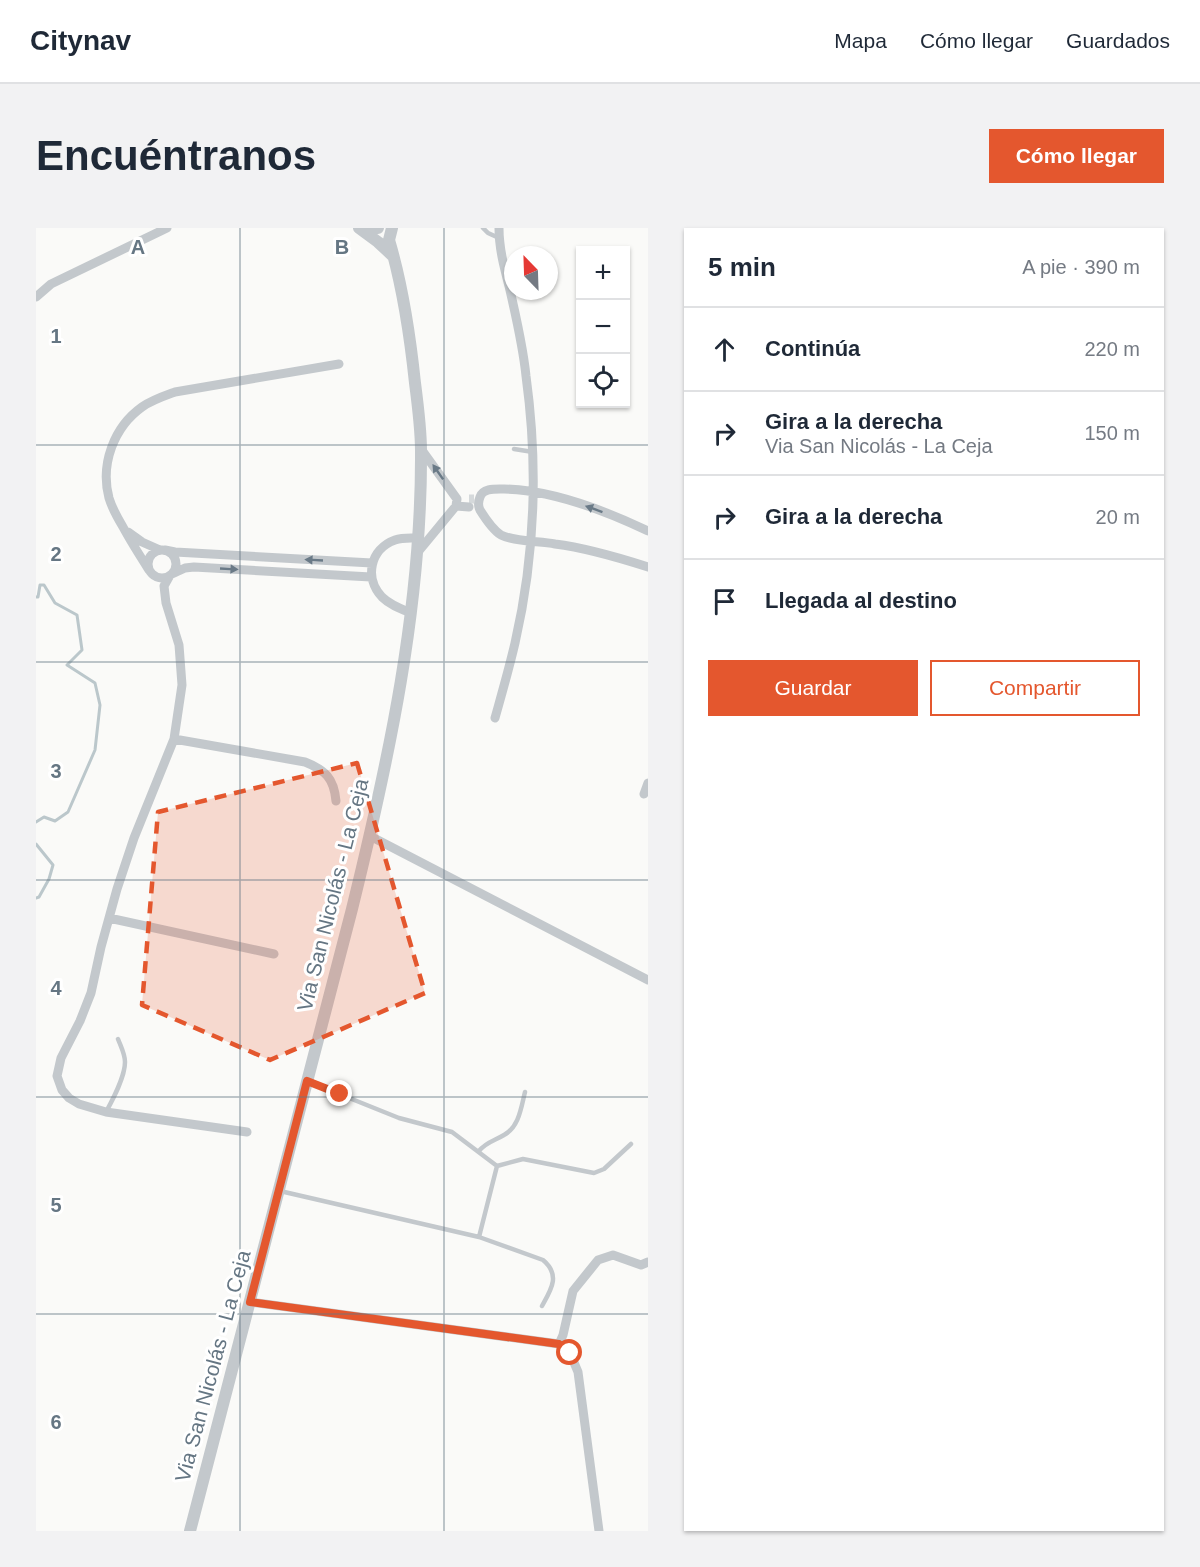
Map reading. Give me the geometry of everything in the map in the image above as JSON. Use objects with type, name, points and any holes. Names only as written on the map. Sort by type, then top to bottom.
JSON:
[{"type":"street","points":[[36,297],[51,284],[167,228]]},
{"type":"street","points":[[359,228],[394,257]]},
{"type":"street","points":[[363,228],[378,228]]},
{"type":"street","name":"Via San Nicolás - La Ceja","points":[[190,1531],[370,837],[405,665],[418,552],[422,449],[410,332],[389,240],[392,228]]},
{"type":"street","points":[[495,718],[515,642],[525,589],[531,541],[533,452],[525,365],[499,233]]},
{"type":"street","points":[[166,603],[151,572],[133,546],[112,508],[109,498],[107,466],[109,454],[118,433],[132,415],[141,408],[175,392],[339,364]]},
{"type":"street","points":[[422,449],[457,503]]},
{"type":"street","points":[[474,503],[481,494],[488,490],[532,491],[584,506],[648,531]]},
{"type":"street","points":[[457,503],[474,503]]},
{"type":"street","points":[[418,552],[457,503]]},
{"type":"street","points":[[474,503],[499,533],[506,537],[584,549],[648,567]]},
{"type":"street","points":[[122,526],[129,534],[142,542],[173,554],[177,562],[177,567],[164,586],[166,603],[178,645],[182,685],[174,740],[134,838],[117,889],[91,993],[80,1022],[61,1058],[57,1076],[62,1090],[69,1098],[79,1104],[106,1112],[247,1132]]},
{"type":"street","points":[[411,613],[383,599],[373,584],[372,563],[380,551],[393,541],[419,538]]},
{"type":"street","points":[[371,577],[194,567],[185,568],[171,576],[160,578],[151,572],[148,562],[152,554],[163,550],[372,563]]},
{"type":"street","points":[[174,740],[314,765],[330,778],[335,789],[336,801]]},
{"type":"street","points":[[644,794],[648,783]]},
{"type":"street","points":[[370,837],[648,980]]},
{"type":"street","points":[[109,918],[274,954]]},
{"type":"street","points":[[559,1344],[573,1291],[598,1260],[613,1255],[641,1265],[648,1262]]},
{"type":"street","points":[[250,1302],[559,1344],[570,1353],[578,1372],[599,1531]]},
{"type":"lane","points":[[483,228],[488,233],[499,233]]},
{"type":"lane","points":[[514,449],[533,452]]},
{"type":"lane","points":[[106,1112],[124,1072],[124,1056],[118,1039]]},
{"type":"lane","points":[[307,1081],[399,1118],[452,1131],[497,1166]]},
{"type":"lane","points":[[479,1151],[484,1145],[512,1129],[525,1092]]},
{"type":"lane","points":[[497,1166],[523,1159],[594,1173],[604,1169],[631,1144]]},
{"type":"lane","points":[[479,1237],[497,1166]]},
{"type":"lane","points":[[279,1191],[479,1237],[547,1262],[554,1280],[552,1289],[542,1306]]},
{"type":"highlighted area","points":[[357,763],[425,993],[270,1060],[142,1005],[158,812]]},
{"type":"waterway","points":[[36,597],[38,597],[40,585],[44,585],[55,603],[77,615],[82,650],[67,665],[95,683],[100,705],[95,750],[68,812],[55,821],[44,817],[36,822]]},
{"type":"waterway","points":[[36,844],[53,865],[49,879],[39,897],[36,898]]},
{"type":"tunnel","points":[[469,499],[474,499]]},
{"type":"route","points":[[340,1094],[307,1081],[250,1302],[559,1344],[570,1353]]}]
